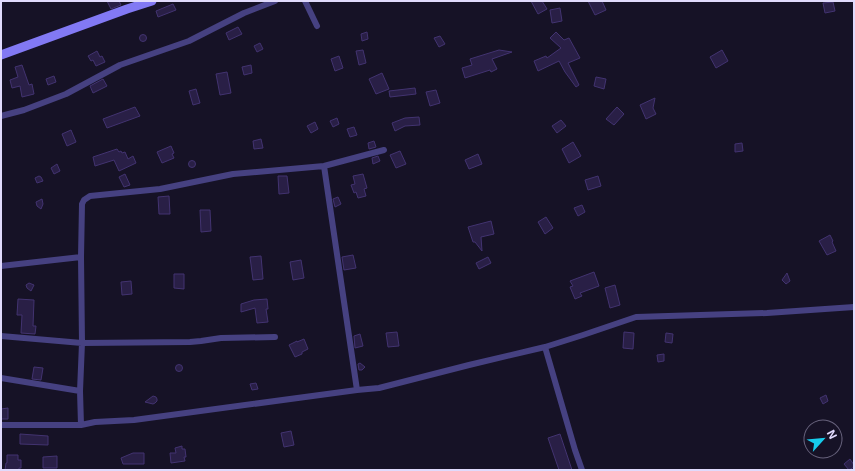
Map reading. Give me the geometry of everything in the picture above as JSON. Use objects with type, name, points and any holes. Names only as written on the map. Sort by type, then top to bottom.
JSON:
[{"type":"street","points":[[1,56],[152,1]]},
{"type":"street","points":[[1,116],[24,110],[66,94],[120,65],[189,41],[244,13],[274,1]]},
{"type":"street","points":[[304,1],[317,26]]},
{"type":"street","points":[[81,425],[81,257],[82,204],[84,200],[90,196],[160,189],[233,174],[324,166],[384,150]]},
{"type":"street","points":[[324,166],[357,390]]},
{"type":"street","points":[[1,266],[81,257]]},
{"type":"street","points":[[1,425],[81,425],[95,422],[134,420],[379,388],[545,347],[636,317],[854,307]]},
{"type":"street","points":[[1,336],[82,343],[190,342],[221,338],[275,337]]},
{"type":"street","points":[[545,347],[582,470]]},
{"type":"street","points":[[1,378],[80,391]]},
{"type":"building","points":[[107,1],[119,1],[121,5],[111,9]]},
{"type":"building","points":[[531,1],[542,1],[547,9],[538,14]]},
{"type":"building","points":[[588,1],[602,1],[606,10],[595,15]]},
{"type":"building","points":[[833,2],[835,11],[825,13],[823,3]]},
{"type":"building","points":[[173,4],[176,10],[158,17],[156,11]]},
{"type":"building","points":[[560,8],[562,21],[552,23],[550,10]]},
{"type":"building","points":[[238,27],[242,34],[229,40],[226,33]]},
{"type":"building","points":[[367,32],[368,39],[362,41],[361,34]]},
{"type":"building","points":[[556,32],[564,40],[569,38],[580,58],[568,63],[579,85],[576,87],[559,61],[538,71],[534,61],[546,56],[547,58],[561,48],[550,38]]},
{"type":"building","points":[[143,35],[146,38],[143,41],[140,38]]},
{"type":"building","points":[[440,36],[445,44],[439,47],[434,38]]},
{"type":"building","points":[[260,43],[263,49],[257,52],[254,46]]},
{"type":"building","points":[[363,50],[366,63],[359,65],[356,51]]},
{"type":"building","points":[[499,50],[512,52],[492,59],[497,69],[491,72],[490,70],[465,78],[462,68],[472,65],[470,59]]},
{"type":"building","points":[[722,50],[728,61],[716,68],[710,57]]},
{"type":"building","points":[[97,51],[105,62],[96,66],[93,60],[91,61],[88,56]]},
{"type":"building","points":[[339,56],[343,68],[335,71],[331,59]]},
{"type":"building","points":[[22,65],[29,85],[32,84],[34,94],[22,97],[20,86],[12,88],[10,80],[18,77],[15,67]]},
{"type":"building","points":[[251,65],[252,73],[244,75],[242,67]]},
{"type":"building","points":[[227,72],[231,93],[220,95],[216,74]]},
{"type":"building","points":[[382,73],[389,89],[376,94],[369,79]]},
{"type":"building","points":[[54,76],[56,82],[48,85],[46,79]]},
{"type":"building","points":[[596,77],[606,79],[604,89],[594,86]]},
{"type":"building","points":[[103,79],[107,86],[93,93],[90,86]]},
{"type":"building","points":[[415,88],[416,94],[390,97],[389,91]]},
{"type":"building","points":[[196,89],[200,103],[193,105],[189,91]]},
{"type":"building","points":[[436,90],[440,103],[430,106],[426,92]]},
{"type":"building","points":[[655,98],[653,108],[656,114],[646,119],[640,105]]},
{"type":"building","points":[[135,107],[140,116],[107,128],[103,119]]},
{"type":"building","points":[[617,107],[624,114],[614,125],[606,119]]},
{"type":"building","points":[[419,117],[420,125],[405,126],[395,131],[392,123],[405,118]]},
{"type":"building","points":[[337,118],[339,124],[333,127],[330,121]]},
{"type":"building","points":[[561,120],[566,126],[557,133],[552,126]]},
{"type":"building","points":[[315,122],[318,129],[311,133],[307,126]]},
{"type":"building","points":[[354,127],[357,135],[350,137],[347,129]]},
{"type":"building","points":[[71,130],[76,142],[67,146],[62,134]]},
{"type":"building","points":[[261,139],[263,148],[254,149],[253,141]]},
{"type":"building","points":[[374,141],[376,147],[369,149],[368,143]]},
{"type":"building","points":[[573,142],[581,156],[569,163],[562,149]]},
{"type":"building","points":[[742,143],[743,151],[735,152],[735,144]]},
{"type":"building","points":[[171,146],[174,153],[172,154],[174,158],[162,163],[157,152]]},
{"type":"building","points":[[117,149],[119,152],[125,152],[128,159],[133,156],[136,163],[119,171],[114,160],[95,166],[93,157]]},
{"type":"building","points":[[400,151],[406,164],[396,168],[390,155]]},
{"type":"building","points":[[478,154],[482,164],[469,169],[465,160]]},
{"type":"building","points":[[378,156],[380,161],[373,164],[372,158]]},
{"type":"building","points":[[192,161],[195,164],[192,167],[189,164]]},
{"type":"building","points":[[57,164],[60,171],[54,174],[51,168]]},
{"type":"building","points":[[125,174],[130,185],[124,187],[119,177]]},
{"type":"building","points":[[363,174],[367,188],[364,189],[366,196],[358,198],[351,185],[355,184],[353,176]]},
{"type":"building","points":[[39,176],[43,181],[37,183],[35,178]]},
{"type":"building","points":[[278,176],[287,176],[289,193],[279,194]]},
{"type":"building","points":[[598,176],[601,186],[588,190],[585,180]]},
{"type":"building","points":[[169,196],[170,214],[159,214],[158,197]]},
{"type":"building","points":[[338,197],[341,204],[335,207],[333,199]]},
{"type":"building","points":[[42,199],[43,204],[41,209],[37,206],[36,202]]},
{"type":"building","points":[[582,205],[585,212],[578,216],[574,208]]},
{"type":"building","points":[[200,210],[210,210],[211,231],[201,232]]},
{"type":"building","points":[[546,217],[553,228],[545,234],[538,222]]},
{"type":"building","points":[[491,221],[494,234],[481,237],[482,251],[475,242],[473,242],[468,227]]},
{"type":"building","points":[[830,235],[836,251],[827,255],[819,241]]},
{"type":"building","points":[[353,255],[356,268],[344,270],[342,257]]},
{"type":"building","points":[[261,256],[263,279],[253,280],[250,257]]},
{"type":"building","points":[[488,257],[491,263],[479,269],[476,263]]},
{"type":"building","points":[[301,260],[304,278],[293,280],[290,262]]},
{"type":"building","points":[[594,272],[599,286],[580,293],[582,296],[575,299],[570,287],[573,286],[570,281]]},
{"type":"building","points":[[787,273],[790,281],[786,284],[782,280]]},
{"type":"building","points":[[174,274],[184,274],[184,289],[174,288]]},
{"type":"building","points":[[131,281],[132,294],[122,295],[121,282]]},
{"type":"building","points":[[29,283],[34,285],[31,291],[26,285]]},
{"type":"building","points":[[615,285],[620,305],[610,308],[605,288]]},
{"type":"building","points":[[18,299],[34,300],[33,326],[36,326],[35,334],[21,333],[22,315],[17,315]]},
{"type":"building","points":[[267,299],[268,309],[266,309],[268,322],[257,323],[255,308],[241,312],[241,304],[254,300]]},
{"type":"building","points":[[397,332],[399,346],[388,347],[386,333]]},
{"type":"building","points":[[624,332],[634,333],[633,349],[623,348]]},
{"type":"building","points":[[666,333],[673,334],[672,343],[665,342]]},
{"type":"building","points":[[360,334],[363,346],[355,348],[354,336]]},
{"type":"building","points":[[304,339],[308,349],[295,357],[289,345]]},
{"type":"building","points":[[664,354],[664,361],[658,362],[657,355]]},
{"type":"building","points":[[360,363],[365,367],[362,370],[359,370],[358,364]]},
{"type":"building","points":[[179,364],[182,365],[182,371],[179,372],[176,371],[175,368],[176,365]]},
{"type":"building","points":[[34,367],[43,368],[41,380],[32,379]]},
{"type":"building","points":[[256,383],[258,389],[252,390],[250,384]]},
{"type":"building","points":[[826,395],[828,401],[823,404],[820,398]]},
{"type":"building","points":[[153,396],[157,399],[155,403],[145,402]]},
{"type":"building","points":[[8,408],[8,419],[1,419],[1,409]]},
{"type":"building","points":[[291,431],[294,445],[284,447],[281,433]]},
{"type":"building","points":[[20,434],[48,436],[48,445],[20,444]]},
{"type":"building","points":[[560,434],[572,470],[559,470],[548,438]]},
{"type":"building","points":[[182,446],[182,449],[185,449],[185,461],[171,463],[170,453],[176,453],[175,448]]},
{"type":"building","points":[[133,453],[144,453],[144,464],[123,464],[121,458]]},
{"type":"building","points":[[7,455],[18,455],[18,460],[21,460],[21,468],[19,468],[19,470],[5,470]]},
{"type":"building","points":[[57,456],[57,468],[43,468],[43,457]]},
{"type":"building","points":[[850,459],[854,467],[849,470],[844,464]]}]
